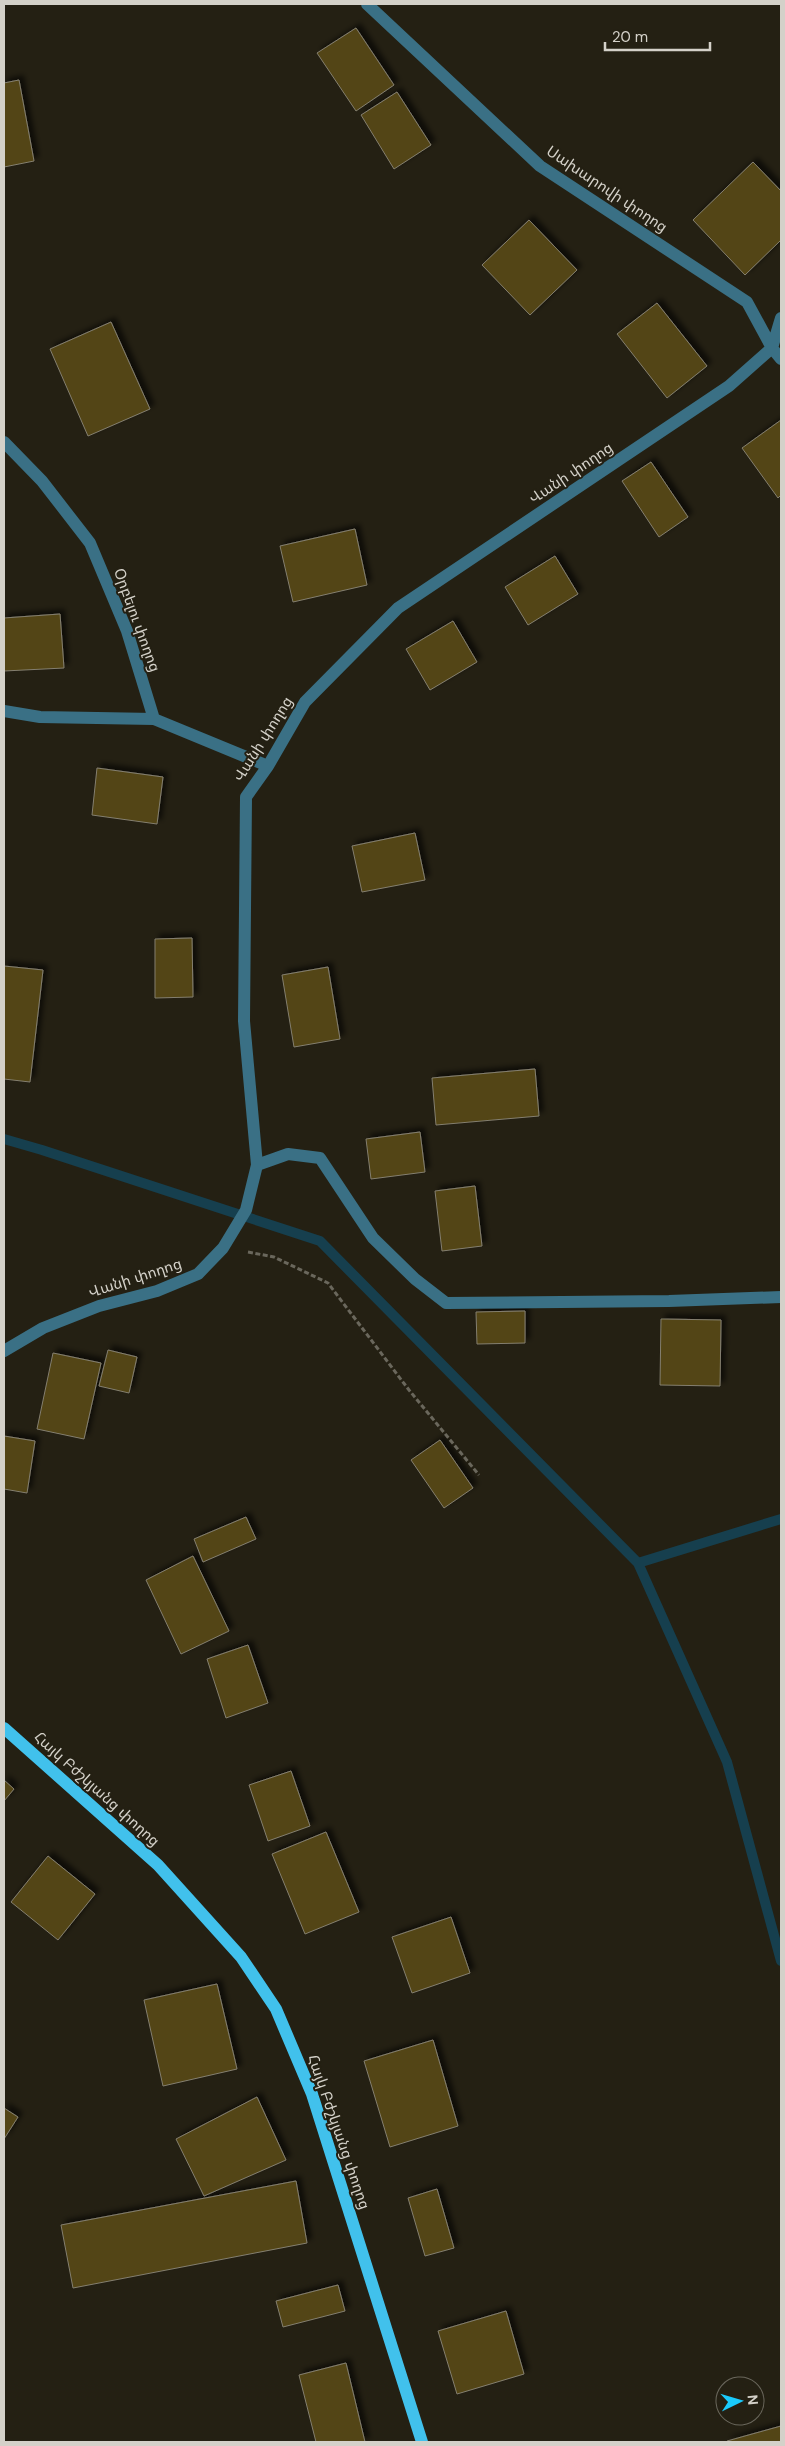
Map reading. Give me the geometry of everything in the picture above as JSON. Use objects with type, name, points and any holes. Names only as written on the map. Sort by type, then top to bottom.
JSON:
[{"type":"main road","name":"Հայկ Բժշկյանց փողոց","points":[[4,1728],[158,1866],[241,1956],[276,2008],[312,2094],[422,2442]]},
{"type":"street","name":"Սախարովի փողոց","points":[[367,4],[540,166],[747,302],[772,348],[781,358]]},
{"type":"street","points":[[772,348],[781,318]]},
{"type":"street","name":"Վանի փողոց","points":[[4,1351],[51,1325],[99,1306],[157,1291],[198,1274],[223,1248],[246,1210],[257,1165],[244,1020],[246,797],[268,766],[305,702],[398,608],[729,386],[772,348]]},
{"type":"street","name":"Օրբելու փողոց","points":[[4,442],[42,481],[90,543],[127,630],[154,719]]},
{"type":"street","points":[[4,711],[40,717],[154,719],[268,766]]},
{"type":"street","points":[[257,1165],[288,1154],[320,1158],[373,1238],[415,1279],[446,1303],[669,1301],[781,1297]]},
{"type":"path","points":[[223,1248],[274,1257],[328,1283],[409,1390],[479,1476]]},
{"type":"building","points":[[356,28],[394,85],[356,111],[317,53]]},
{"type":"building","points":[[19,80],[34,161],[4,167],[4,83]]},
{"type":"building","points":[[397,92],[431,145],[394,169],[361,115]]},
{"type":"building","points":[[753,162],[781,191],[781,240],[745,275],[693,220]]},
{"type":"building","points":[[529,220],[577,270],[530,315],[482,265]]},
{"type":"building","points":[[657,303],[707,366],[667,398],[617,334]]},
{"type":"building","points":[[111,322],[150,409],[88,436],[50,349]]},
{"type":"building","points":[[781,420],[781,495],[778,498],[742,448]]},
{"type":"building","points":[[651,462],[688,517],[659,537],[622,481]]},
{"type":"building","points":[[355,529],[367,585],[293,602],[280,546]]},
{"type":"building","points":[[555,556],[578,594],[528,625],[505,587]]},
{"type":"building","points":[[60,614],[64,668],[4,671],[4,618]]},
{"type":"building","points":[[453,621],[477,662],[430,690],[406,649]]},
{"type":"building","points":[[97,768],[163,777],[157,824],[92,815]]},
{"type":"building","points":[[415,833],[425,880],[362,892],[352,846]]},
{"type":"building","points":[[192,938],[193,997],[155,998],[155,939]]},
{"type":"building","points":[[4,966],[43,970],[30,1082],[4,1079]]},
{"type":"building","points":[[328,967],[340,1039],[294,1047],[282,975]]},
{"type":"building","points":[[535,1069],[539,1116],[436,1125],[432,1078]]},
{"type":"building","points":[[420,1132],[425,1172],[371,1179],[366,1139]]},
{"type":"building","points":[[475,1186],[482,1246],[442,1251],[435,1191]]},
{"type":"building","points":[[525,1311],[525,1343],[477,1344],[476,1312]]},
{"type":"building","points":[[661,1319],[721,1320],[720,1386],[660,1385]]},
{"type":"building","points":[[108,1350],[137,1357],[129,1393],[99,1386]]},
{"type":"building","points":[[53,1353],[101,1363],[84,1439],[37,1429]]},
{"type":"building","points":[[4,1436],[35,1441],[27,1493],[4,1489]]},
{"type":"building","points":[[440,1440],[473,1488],[444,1508],[411,1460]]},
{"type":"building","points":[[246,1517],[256,1539],[203,1562],[194,1539]]},
{"type":"building","points":[[193,1556],[229,1631],[181,1654],[146,1580]]},
{"type":"building","points":[[248,1645],[268,1703],[226,1718],[207,1659]]},
{"type":"building","points":[[291,1771],[310,1826],[268,1841],[249,1785]]},
{"type":"building","points":[[4,1780],[14,1789],[4,1801]]},
{"type":"building","points":[[326,1832],[359,1912],[305,1934],[272,1854]]},
{"type":"building","points":[[48,1856],[95,1894],[58,1940],[11,1902]]},
{"type":"building","points":[[451,1917],[470,1973],[412,1993],[392,1937]]},
{"type":"building","points":[[217,1984],[237,2069],[163,2086],[144,2000]]},
{"type":"building","points":[[433,2040],[458,2126],[390,2147],[364,2061]]},
{"type":"building","points":[[257,2097],[286,2160],[204,2196],[176,2139]]},
{"type":"building","points":[[4,2108],[18,2117],[4,2139]]},
{"type":"building","points":[[296,2181],[307,2243],[73,2288],[61,2225]]},
{"type":"building","points":[[437,2189],[454,2248],[425,2256],[408,2198]]},
{"type":"building","points":[[338,2285],[345,2311],[283,2327],[276,2301]]},
{"type":"building","points":[[506,2311],[524,2374],[457,2394],[438,2331]]},
{"type":"building","points":[[346,2363],[365,2442],[316,2442],[299,2375]]},
{"type":"building","points":[[781,2426],[781,2442],[727,2442],[727,2441]]},
{"type":"waterway","points":[[4,1139],[320,1241],[638,1563],[727,1762],[781,1961]]},
{"type":"waterway","points":[[638,1563],[781,1519]]}]
